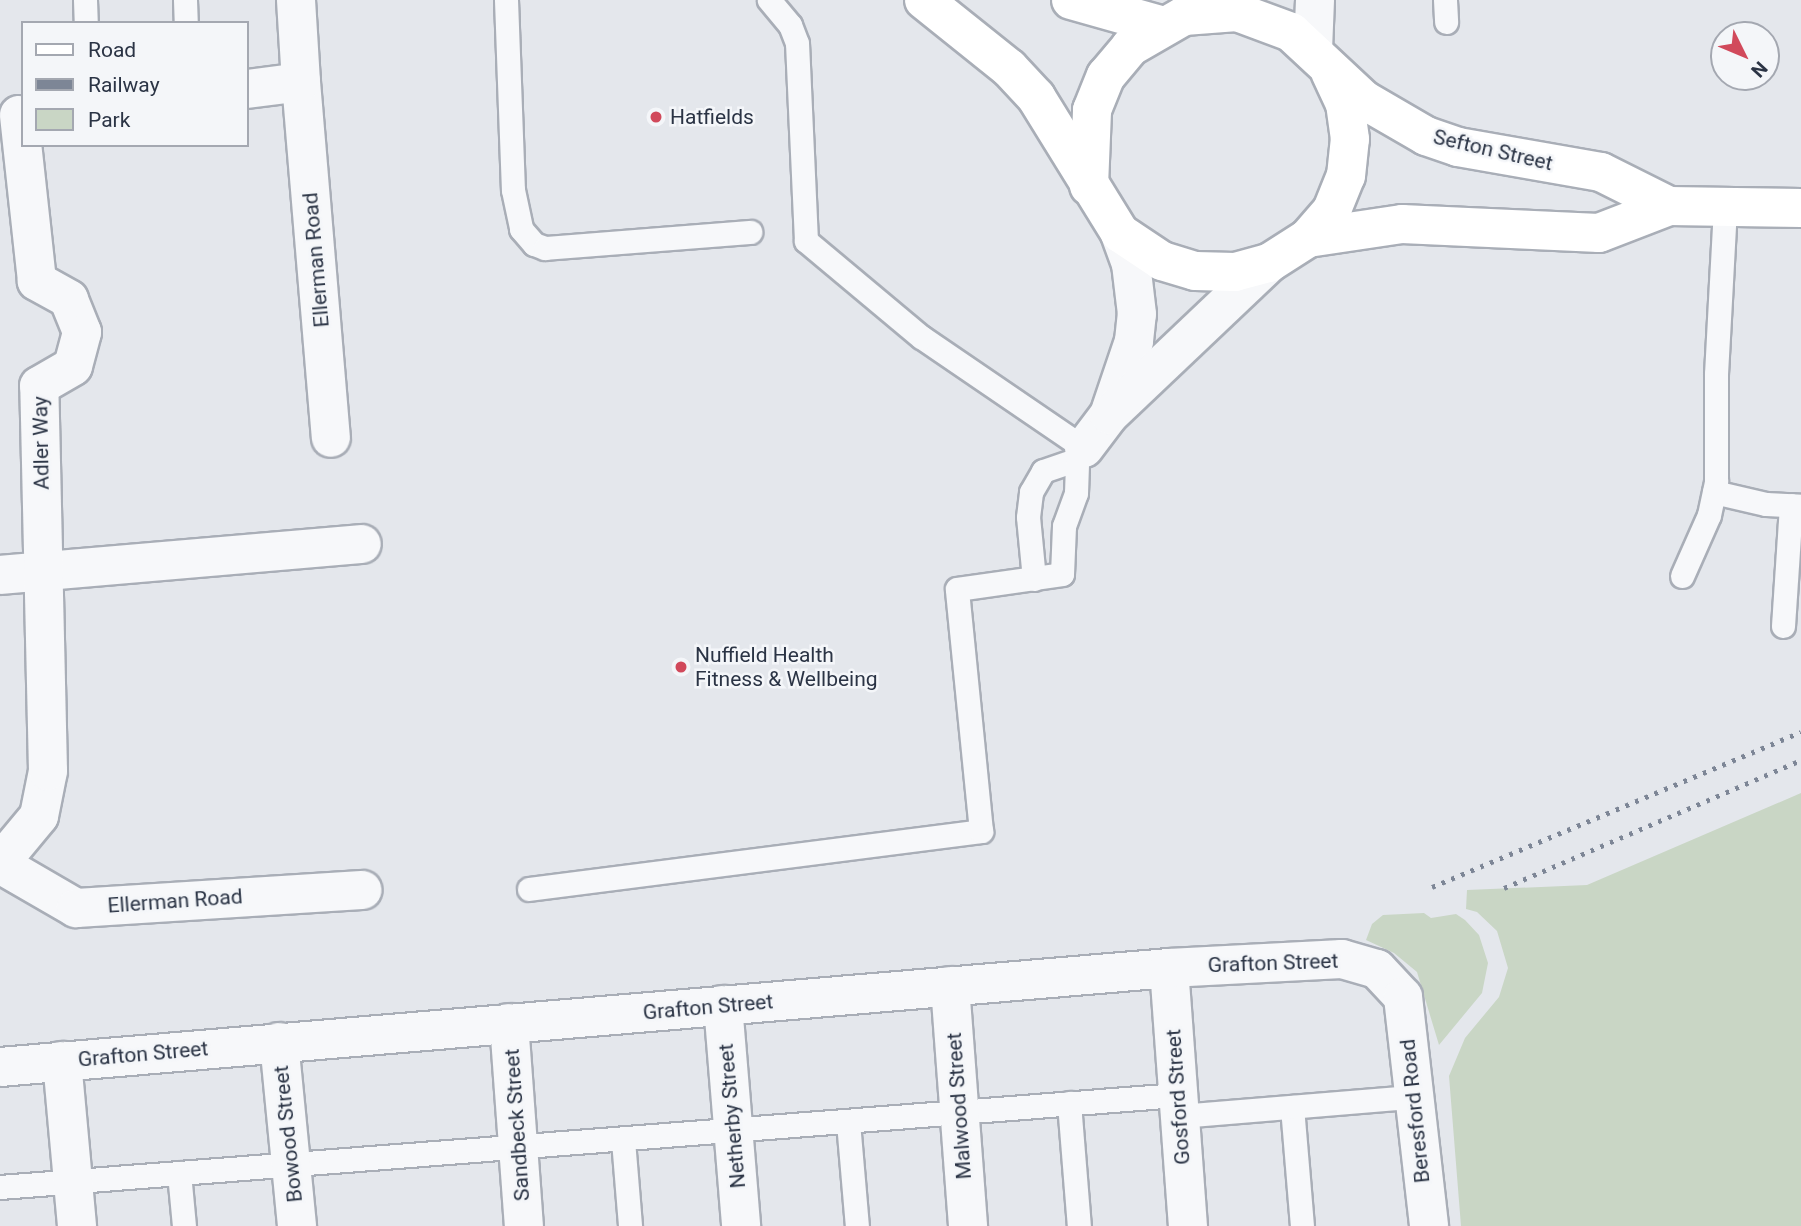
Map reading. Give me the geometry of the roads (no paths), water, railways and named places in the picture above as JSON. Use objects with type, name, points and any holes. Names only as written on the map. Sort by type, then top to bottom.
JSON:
[{"type":"street","name":"Ellerman Road","points":[[296,0],[331,438]]},
{"type":"street","points":[[924,0],[1009,68],[1036,97],[1089,186]]},
{"type":"street","points":[[1071,0],[1160,25]]},
{"type":"street","points":[[1315,0],[1321,60]]},
{"type":"street","name":"Sefton Street","points":[[1321,60],[1345,104],[1350,139],[1346,176],[1332,210],[1308,239],[1269,263],[1236,272],[1195,271],[1162,261],[1120,233],[1089,186],[1092,110],[1106,76],[1130,47],[1160,25],[1219,6],[1265,19],[1321,60],[1364,100],[1426,136],[1498,156],[1601,172],[1669,206]]},
{"type":"street","points":[[248,89],[301,82]]},
{"type":"street","name":"Adler Way","points":[[14,115],[37,281],[69,299],[82,332],[73,366],[39,386],[48,771]]},
{"type":"street","name":"Sefton Street","points":[[1308,239],[1402,225],[1599,233],[1669,206],[1801,208]]},
{"type":"street","points":[[1109,415],[1134,341],[1137,314],[1131,264],[1120,233]]},
{"type":"street","points":[[1080,453],[1109,415],[1269,263]]},
{"type":"street","points":[[0,575],[362,544]]},
{"type":"street","name":"Ellerman Road","points":[[48,771],[39,816],[0,864],[76,908],[362,890]]},
{"type":"street","name":"Grafton Street","points":[[0,1067],[1170,968],[1342,959],[1377,969],[1403,996]]},
{"type":"street","name":"Gosford Street","points":[[1170,968],[1188,1226]]},
{"type":"street","name":"Malwood Street","points":[[950,986],[968,1226]]},
{"type":"street","name":"Beresford Road","points":[[1403,996],[1412,1097],[1429,1226]]},
{"type":"street","name":"Netherby Street","points":[[723,1005],[741,1226]]},
{"type":"street","name":"Sandbeck Street","points":[[509,1023],[524,1226]]},
{"type":"street","name":"Bowood Street","points":[[279,1042],[297,1226]]},
{"type":"street","points":[[62,1061],[77,1226]]},
{"type":"lane","points":[[85,0],[86,21]]},
{"type":"lane","points":[[186,0],[186,21]]},
{"type":"lane","points":[[506,0],[513,190],[520,229],[534,244],[545,248],[750,232]]},
{"type":"lane","points":[[769,0],[790,25],[797,43],[806,241],[921,337],[1080,453]]},
{"type":"lane","points":[[1682,576],[1709,515],[1714,492],[1725,208]]},
{"type":"lane","points":[[529,889],[981,831],[957,589],[1062,575],[1064,526],[1076,493],[1080,453]]},
{"type":"lane","points":[[1034,579],[1028,517],[1031,492],[1043,471],[1080,453]]},
{"type":"lane","points":[[1714,492],[1796,505],[1783,626]]},
{"type":"lane","points":[[0,1187],[519,1149],[1069,1103],[1292,1107],[1412,1097]]},
{"type":"lane","points":[[1069,1103],[1079,1226]]},
{"type":"lane","points":[[1292,1107],[1302,1226]]},
{"type":"lane","points":[[848,1122],[857,1226]]},
{"type":"lane","points":[[624,1140],[630,1226]]},
{"type":"lane","points":[[180,1173],[184,1226]]},
{"type":"railway","points":[[1432,887],[1801,732]]},
{"type":"railway","points":[[1504,888],[1801,760]]},
{"type":"place","name":"Hatfields","points":[[656,117]]},
{"type":"place","name":"Nuffield Health Fitness & Wellbeing","points":[[681,667]]}]
